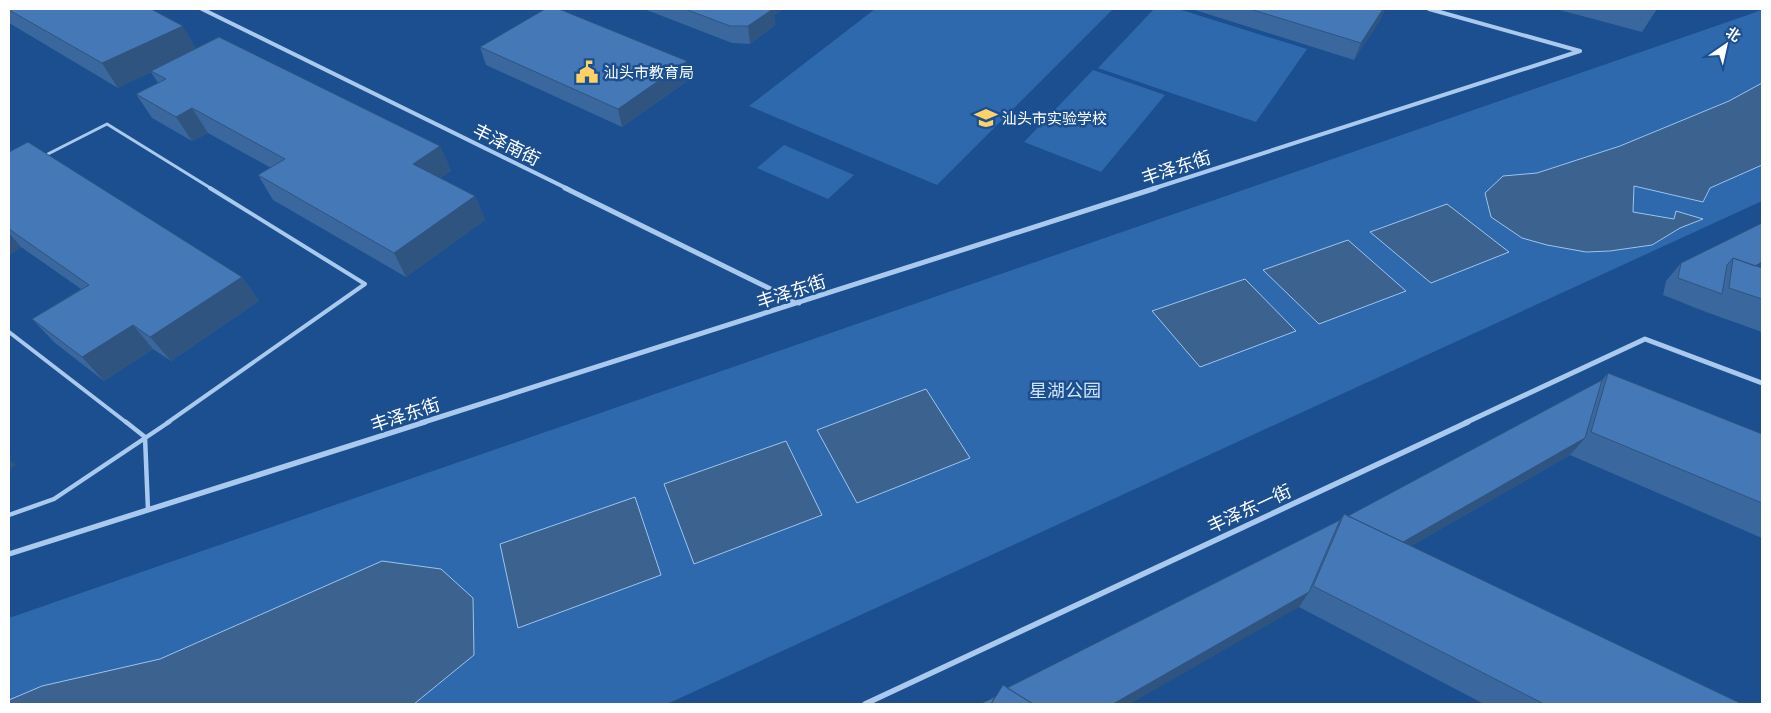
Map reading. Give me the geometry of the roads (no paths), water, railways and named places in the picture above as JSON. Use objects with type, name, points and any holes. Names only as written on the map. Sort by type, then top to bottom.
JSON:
[{"type":"street","name":"丰泽南街","points":[[202,9],[799,303]]},
{"type":"street","name":"丰泽东街","points":[[9,554],[799,303],[1580,51],[1430,9]]},
{"type":"street","name":"丰泽东一街","points":[[865,704],[1645,339],[1762,383]]},
{"type":"lane","points":[[9,515],[54,500],[365,284],[107,124],[42,157]]},
{"type":"lane","points":[[9,332],[145,437],[148,510]]},
{"type":"place","name":"汕头市教育局","points":[[587,72]]},
{"type":"place","name":"汕头市实验学校","points":[[986,118]]},
{"type":"park label","name":"星湖公园","points":[[1065,390]]}]
